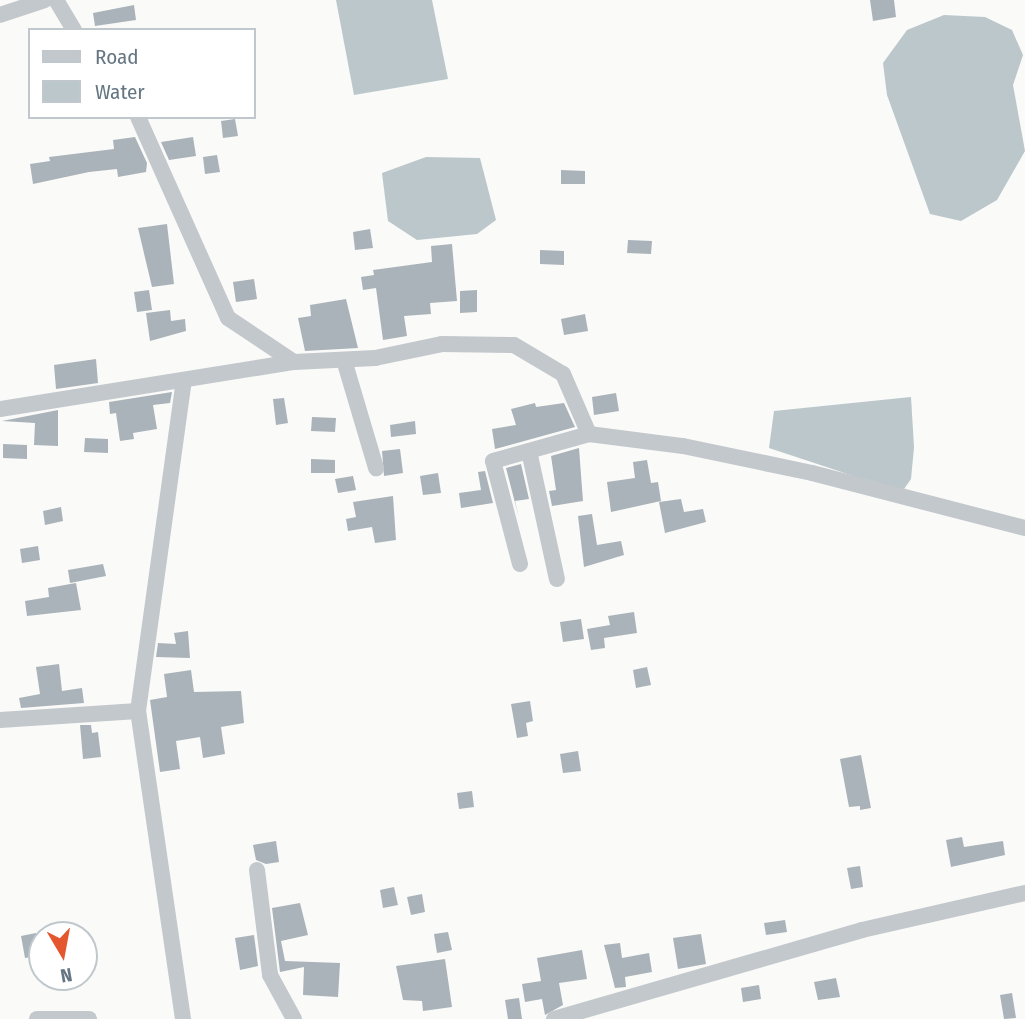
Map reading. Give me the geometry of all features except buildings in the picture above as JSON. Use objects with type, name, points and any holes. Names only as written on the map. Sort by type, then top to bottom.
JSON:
[{"type":"street","points":[[0,15],[45,0]]},
{"type":"street","points":[[56,0],[73,28]]},
{"type":"street","points":[[139,119],[228,318],[294,362]]},
{"type":"street","points":[[0,409],[294,362],[375,358],[442,344],[514,345],[563,374],[589,434]]},
{"type":"street","points":[[344,360],[376,468]]},
{"type":"street","points":[[183,1019],[138,711],[184,380]]},
{"type":"street","points":[[520,564],[493,461],[589,434],[683,446],[812,473],[1025,528]]},
{"type":"street","points":[[529,451],[557,579]]},
{"type":"street","points":[[0,720],[138,711]]},
{"type":"street","points":[[257,870],[270,975],[294,1019]]},
{"type":"street","points":[[554,1019],[862,930],[1025,893]]},
{"type":"street","points":[[37,1019],[89,1019]]},
{"type":"water","points":[[336,0],[432,0],[448,79],[354,95]]},
{"type":"water","points":[[944,15],[985,17],[1012,30],[1023,55],[1013,85],[1025,151],[997,200],[961,221],[930,214],[887,95],[883,63],[907,30]]},
{"type":"water","points":[[426,157],[480,158],[496,220],[477,234],[417,240],[388,221],[382,173]]},
{"type":"water","points":[[911,397],[914,447],[911,479],[902,492],[769,448],[774,411]]}]
